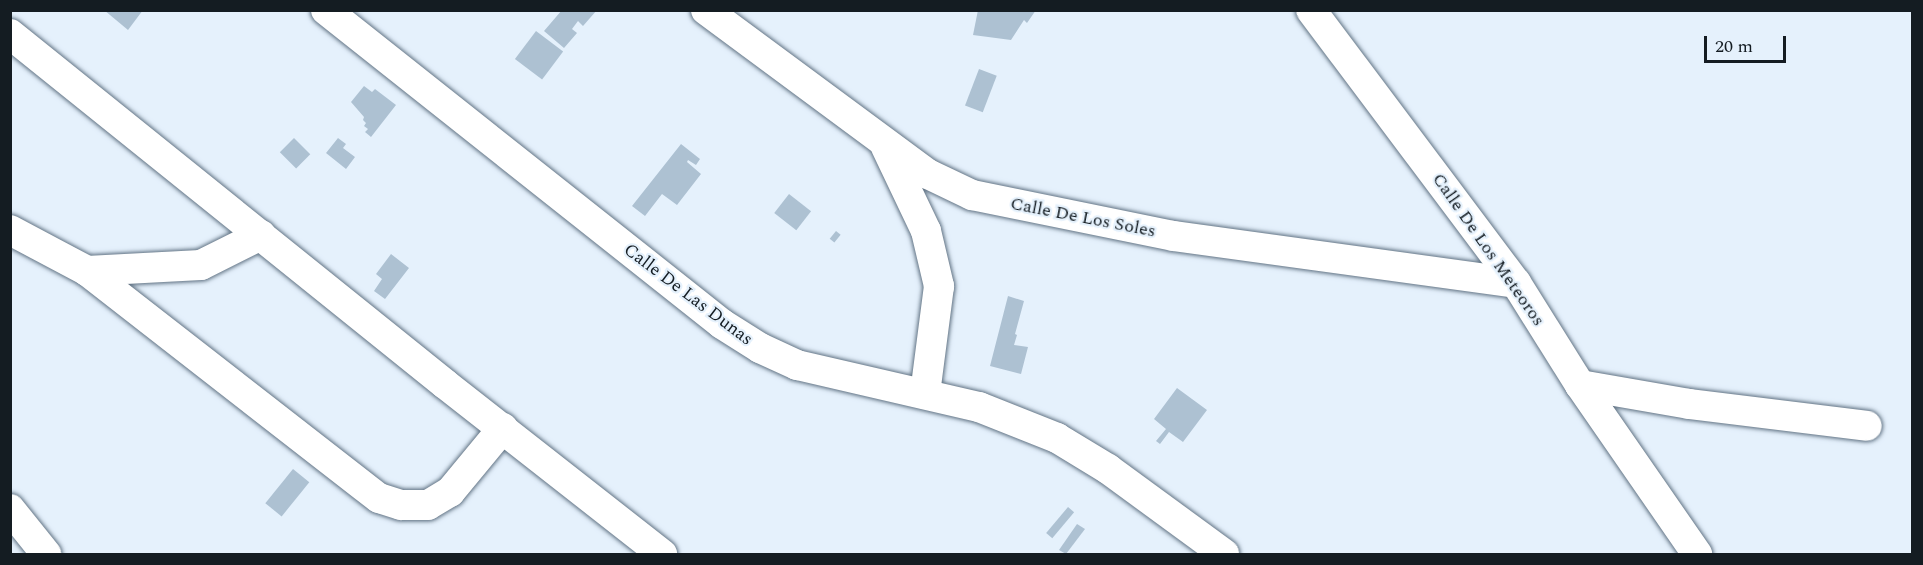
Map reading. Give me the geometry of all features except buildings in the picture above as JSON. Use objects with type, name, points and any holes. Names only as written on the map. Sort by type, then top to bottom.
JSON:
[{"type":"street","name":"Calle De Las Dunas","points":[[326,10],[694,302],[760,348],[797,365],[979,407],[1057,438],[1108,469],[1224,555]]},
{"type":"street","name":"Calle De Los Soles","points":[[706,10],[928,174],[972,195],[1036,210],[1094,219],[1173,236],[1516,283]]},
{"type":"street","name":"Calle De Los Meteoros","points":[[1311,10],[1516,283],[1580,385],[1697,555]]},
{"type":"street","points":[[10,34],[662,555]]},
{"type":"street","points":[[883,141],[926,231],[939,286],[925,394]]},
{"type":"street","points":[[10,230],[87,271],[379,498],[401,506],[428,505],[450,492],[503,428]]},
{"type":"street","points":[[87,271],[201,265],[261,235]]},
{"type":"street","points":[[1580,385],[1689,404],[1867,426]]},
{"type":"street","points":[[10,509],[46,555]]}]
